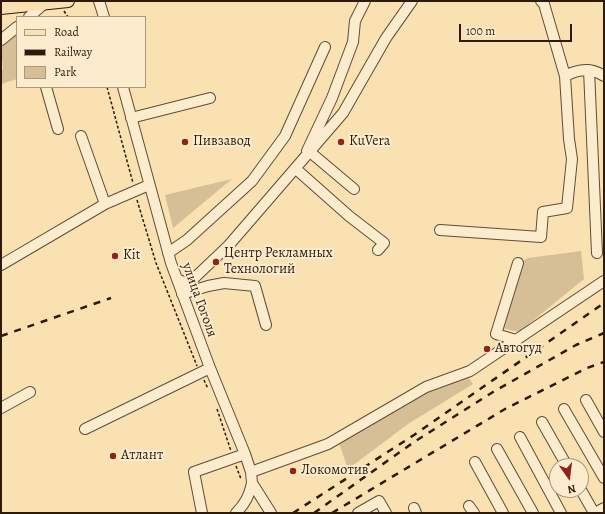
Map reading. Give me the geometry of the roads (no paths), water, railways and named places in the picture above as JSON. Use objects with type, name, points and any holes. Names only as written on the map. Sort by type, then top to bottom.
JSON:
[{"type":"main road","points":[[1,8],[68,1]]},
{"type":"street","points":[[99,1],[104,16]]},
{"type":"street","points":[[298,166],[332,98],[353,42],[355,21],[365,1]]},
{"type":"street","points":[[177,279],[188,284],[229,245],[343,113],[386,38],[412,1]]},
{"type":"street","points":[[440,230],[541,237],[543,212],[567,208],[572,159],[569,138],[565,76],[544,2]]},
{"type":"street","points":[[30,16],[45,3]]},
{"type":"street","points":[[1,40],[16,28]]},
{"type":"street","points":[[168,253],[187,240],[252,181],[285,136],[325,47]]},
{"type":"street","points":[[565,76],[574,71],[584,69],[600,73],[604,76]]},
{"type":"street","points":[[590,70],[597,253]]},
{"type":"street","points":[[46,88],[58,129]]},
{"type":"street","name":"улица Гоголя","points":[[123,88],[168,253],[182,294],[245,454],[251,472],[252,483],[271,513]]},
{"type":"street","points":[[131,118],[210,98]]},
{"type":"street","points":[[81,136],[105,204]]},
{"type":"street","points":[[310,152],[354,188]]},
{"type":"street","points":[[298,166],[349,216],[384,243],[378,250]]},
{"type":"street","points":[[1,265],[105,204],[149,185]]},
{"type":"street","points":[[516,340],[496,334],[518,263]]},
{"type":"street","points":[[251,472],[328,444],[426,387],[470,371],[604,281]]},
{"type":"street","points":[[182,294],[224,283],[255,286],[266,325]]},
{"type":"street","points":[[85,429],[210,368]]},
{"type":"street","points":[[1,408],[30,392]]},
{"type":"street","points":[[586,400],[604,432]]},
{"type":"street","points":[[564,409],[604,478]]},
{"type":"street","points":[[542,422],[562,458]]},
{"type":"street","points":[[520,437],[561,513]]},
{"type":"street","points":[[497,449],[533,513]]},
{"type":"street","points":[[202,513],[194,472],[245,454]]},
{"type":"street","points":[[475,462],[503,513]]},
{"type":"street","points":[[236,513],[243,506],[249,495],[252,483]]},
{"type":"street","points":[[586,498],[595,513],[604,508]]},
{"type":"street","points":[[358,513],[379,501],[386,513]]},
{"type":"railway","points":[[1,336],[111,298]]},
{"type":"railway","points":[[293,513],[414,435],[604,303]]},
{"type":"railway","points":[[314,513],[414,442],[493,392],[576,345],[604,333]]},
{"type":"railway","points":[[332,513],[505,409],[587,368],[604,362]]},
{"type":"place","name":"Пивзавод","points":[[185,142]]},
{"type":"place","name":"KuVera","points":[[341,142]]},
{"type":"place","name":"Kit","points":[[115,256]]},
{"type":"place","name":"Центр Рекламных Технологий","points":[[216,262]]},
{"type":"place","name":"Автогуд","points":[[487,349]]},
{"type":"place","name":"Атлант","points":[[113,456]]},
{"type":"place","name":"Локомотив","points":[[293,471]]}]
